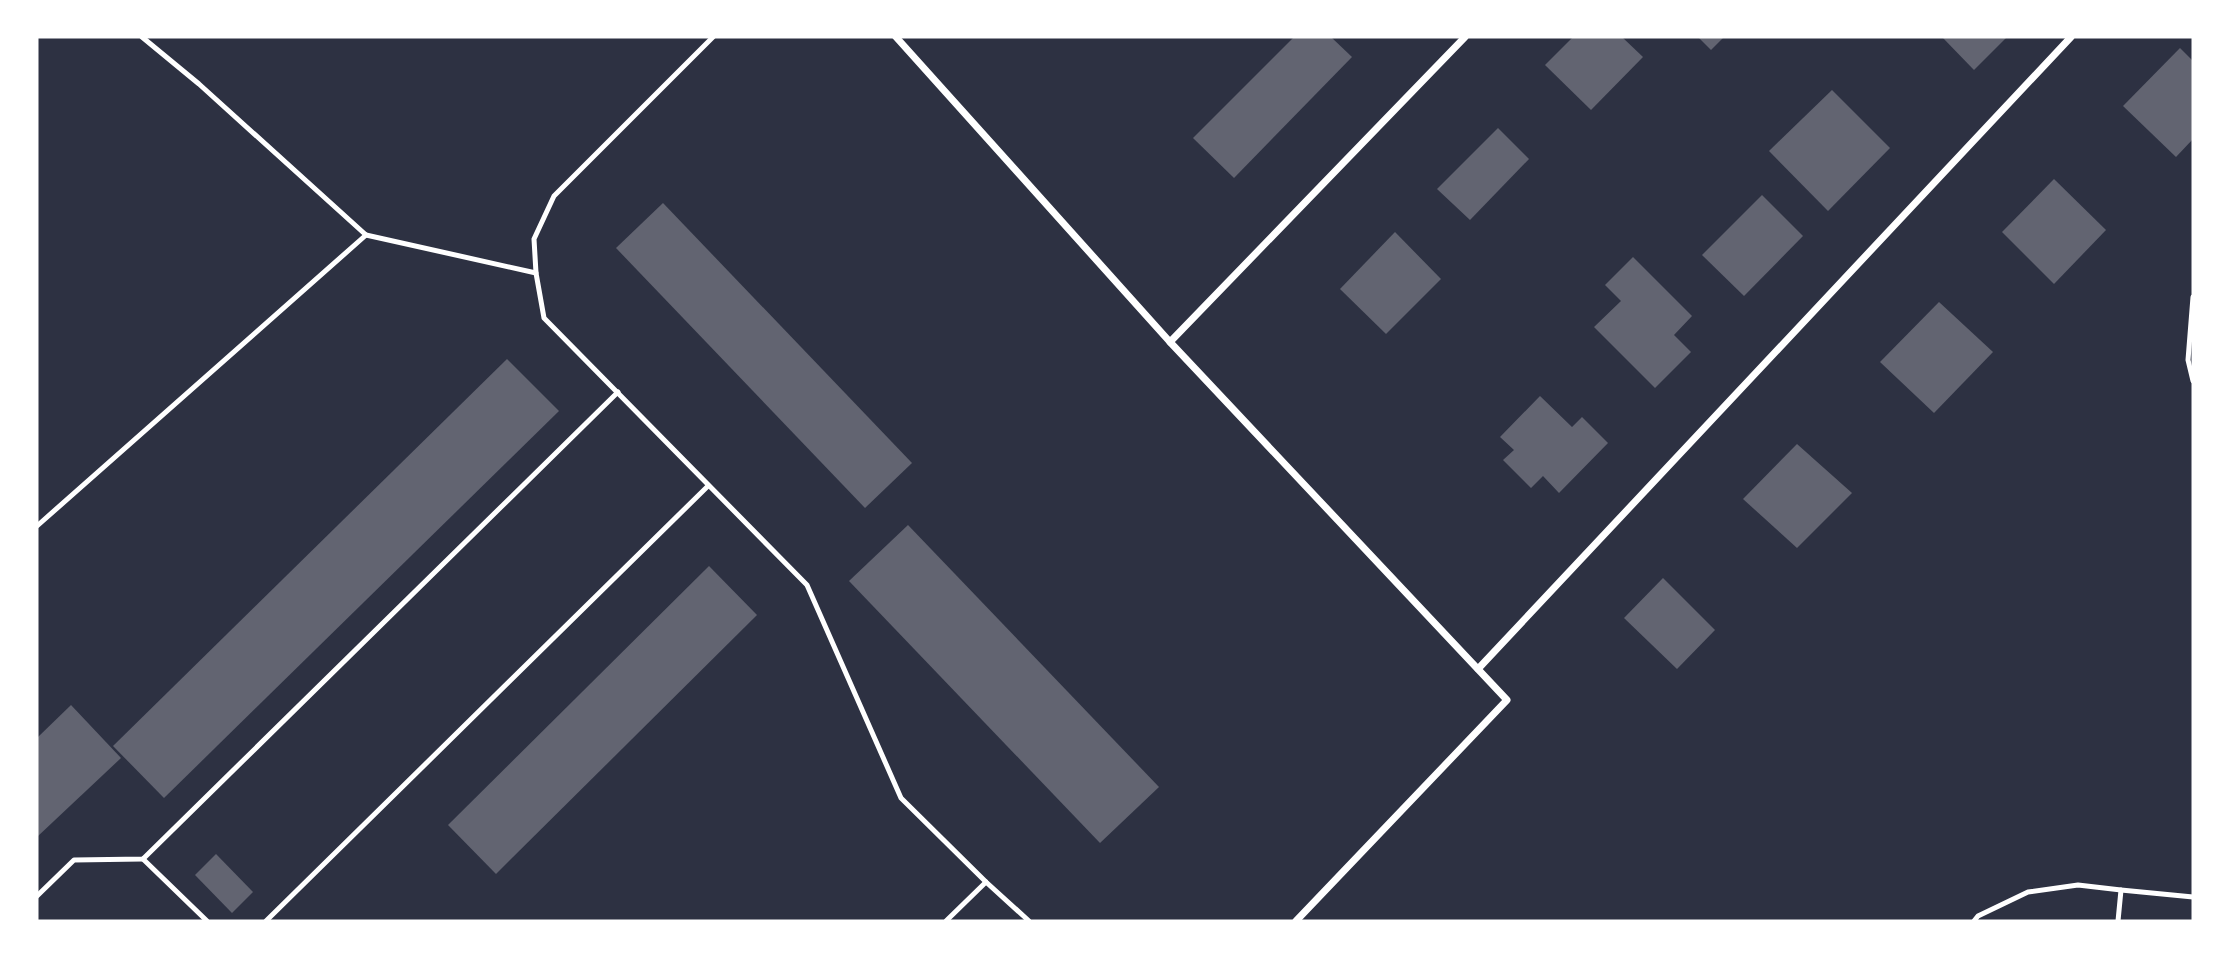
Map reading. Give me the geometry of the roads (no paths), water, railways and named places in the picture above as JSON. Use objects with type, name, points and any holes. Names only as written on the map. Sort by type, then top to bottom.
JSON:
[{"type":"street","points":[[896,37],[1170,342],[1507,700],[1296,921]]},
{"type":"street","points":[[1170,342],[1465,37]]},
{"type":"street","points":[[1478,669],[2071,37]]},
{"type":"lane","points":[[142,37],[199,84],[366,235],[536,273]]},
{"type":"lane","points":[[713,37],[554,196],[534,239],[536,273],[544,318],[807,585],[901,798],[1029,921]]},
{"type":"lane","points":[[37,526],[366,235]]},
{"type":"lane","points":[[2193,297],[2188,360],[2193,381]]},
{"type":"lane","points":[[37,896],[74,860],[143,859],[618,393]]},
{"type":"lane","points":[[267,921],[708,486]]},
{"type":"lane","points":[[143,859],[207,921]]},
{"type":"lane","points":[[946,921],[986,882]]},
{"type":"lane","points":[[1974,921],[1978,916],[2028,892],[2078,885],[2193,897]]},
{"type":"lane","points":[[2118,921],[2121,890]]}]
